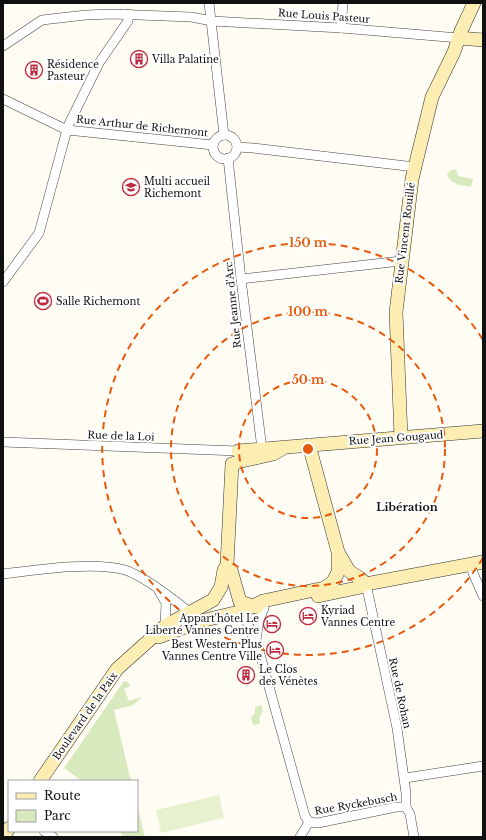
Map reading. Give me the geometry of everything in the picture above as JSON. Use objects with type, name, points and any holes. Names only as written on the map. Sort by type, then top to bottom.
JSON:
[{"type":"main road","name":"Rue Vincent Rouillé","points":[[401,437],[396,312],[412,179],[432,97],[474,3]]},
{"type":"main road","points":[[459,38],[483,40]]},
{"type":"main road","name":"Rue Jean Gougaud","points":[[282,449],[309,445],[483,431]]},
{"type":"main road","points":[[309,445],[338,552],[349,571],[366,584]]},
{"type":"main road","points":[[238,451],[282,449]]},
{"type":"main road","points":[[250,607],[227,565],[232,464],[242,460],[273,454],[282,449]]},
{"type":"main road","points":[[250,607],[263,601],[327,587],[333,582],[338,572],[338,552]]},
{"type":"main road","points":[[250,607],[361,587],[366,584],[477,563]]},
{"type":"main road","name":"Boulevard de la Paix","points":[[41,780],[117,669],[165,626],[208,603],[216,596],[222,587],[224,570],[227,565]]},
{"type":"main road","name":"Boulevard de la Paix","points":[[152,639],[201,621],[250,607]]},
{"type":"street","points":[[209,3],[224,135]]},
{"type":"street","points":[[341,28],[343,3]]},
{"type":"street","name":"Rue Louis Pasteur","points":[[3,46],[42,20],[86,14],[129,14],[191,17],[212,21],[341,28],[459,38]]},
{"type":"street","points":[[3,282],[39,233],[67,130],[99,63],[128,22],[129,14]]},
{"type":"street","name":"Rue Arthur de Richemont","points":[[3,99],[67,130],[213,145]]},
{"type":"street","points":[[224,135],[232,137],[237,147],[235,153],[228,158],[217,156],[214,151],[213,145],[218,137],[224,135]]},
{"type":"street","points":[[237,147],[415,167]]},
{"type":"street","name":"Rue Jeanne d'Arc","points":[[228,158],[262,449]]},
{"type":"street","points":[[241,279],[401,261]]},
{"type":"street","name":"Rue de la Loi","points":[[3,442],[238,451]]},
{"type":"street","points":[[477,563],[473,573],[483,596]]},
{"type":"street","points":[[3,574],[68,567],[108,567],[130,572],[167,594],[201,621]]},
{"type":"street","name":"Rue de Rohan","points":[[366,584],[397,728],[405,778],[406,807],[410,814],[414,837]]},
{"type":"street","points":[[158,589],[166,603],[167,613],[165,626]]},
{"type":"street","points":[[250,607],[251,633],[256,640],[304,811],[309,822],[300,837]]},
{"type":"street","points":[[250,607],[259,620],[256,640]]},
{"type":"street","points":[[405,778],[483,766]]},
{"type":"street","name":"Rue Ryckebusch","points":[[309,822],[318,823],[403,806],[406,807]]},
{"type":"green space","points":[[456,169],[458,176],[473,179],[471,187],[457,184],[449,178],[447,174],[451,170]]},
{"type":"green space","points":[[124,681],[128,682],[130,686],[124,689],[129,701],[142,697],[133,705],[114,710],[131,780],[81,780],[64,768]]},
{"type":"green space","points":[[262,705],[263,711],[259,718],[260,724],[253,725],[251,717],[255,713],[255,707]]},
{"type":"green space","points":[[219,795],[224,818],[161,833],[156,810]]},
{"type":"green space","points":[[138,809],[145,837],[122,837],[120,832],[138,832]]},
{"type":"place","name":"Villa Palatine","points":[[139,59]]},
{"type":"place","name":"Résidence Pasteur","points":[[34,70]]},
{"type":"place","name":"Multi accueil Richemont","points":[[131,187]]},
{"type":"place","name":"Salle Richemont","points":[[43,301]]},
{"type":"place","name":"Kyriad Vannes Centre","points":[[308,616]]},
{"type":"place","name":"Appart'hôtel Le Liberté Vannes Centre","points":[[272,624]]},
{"type":"place","name":"Best Western Plus Vannes Centre Ville","points":[[275,650]]},
{"type":"place","name":"Le Clos des Vénètes","points":[[246,675]]},
{"type":"district","name":"Libération","points":[[407,507]]}]
